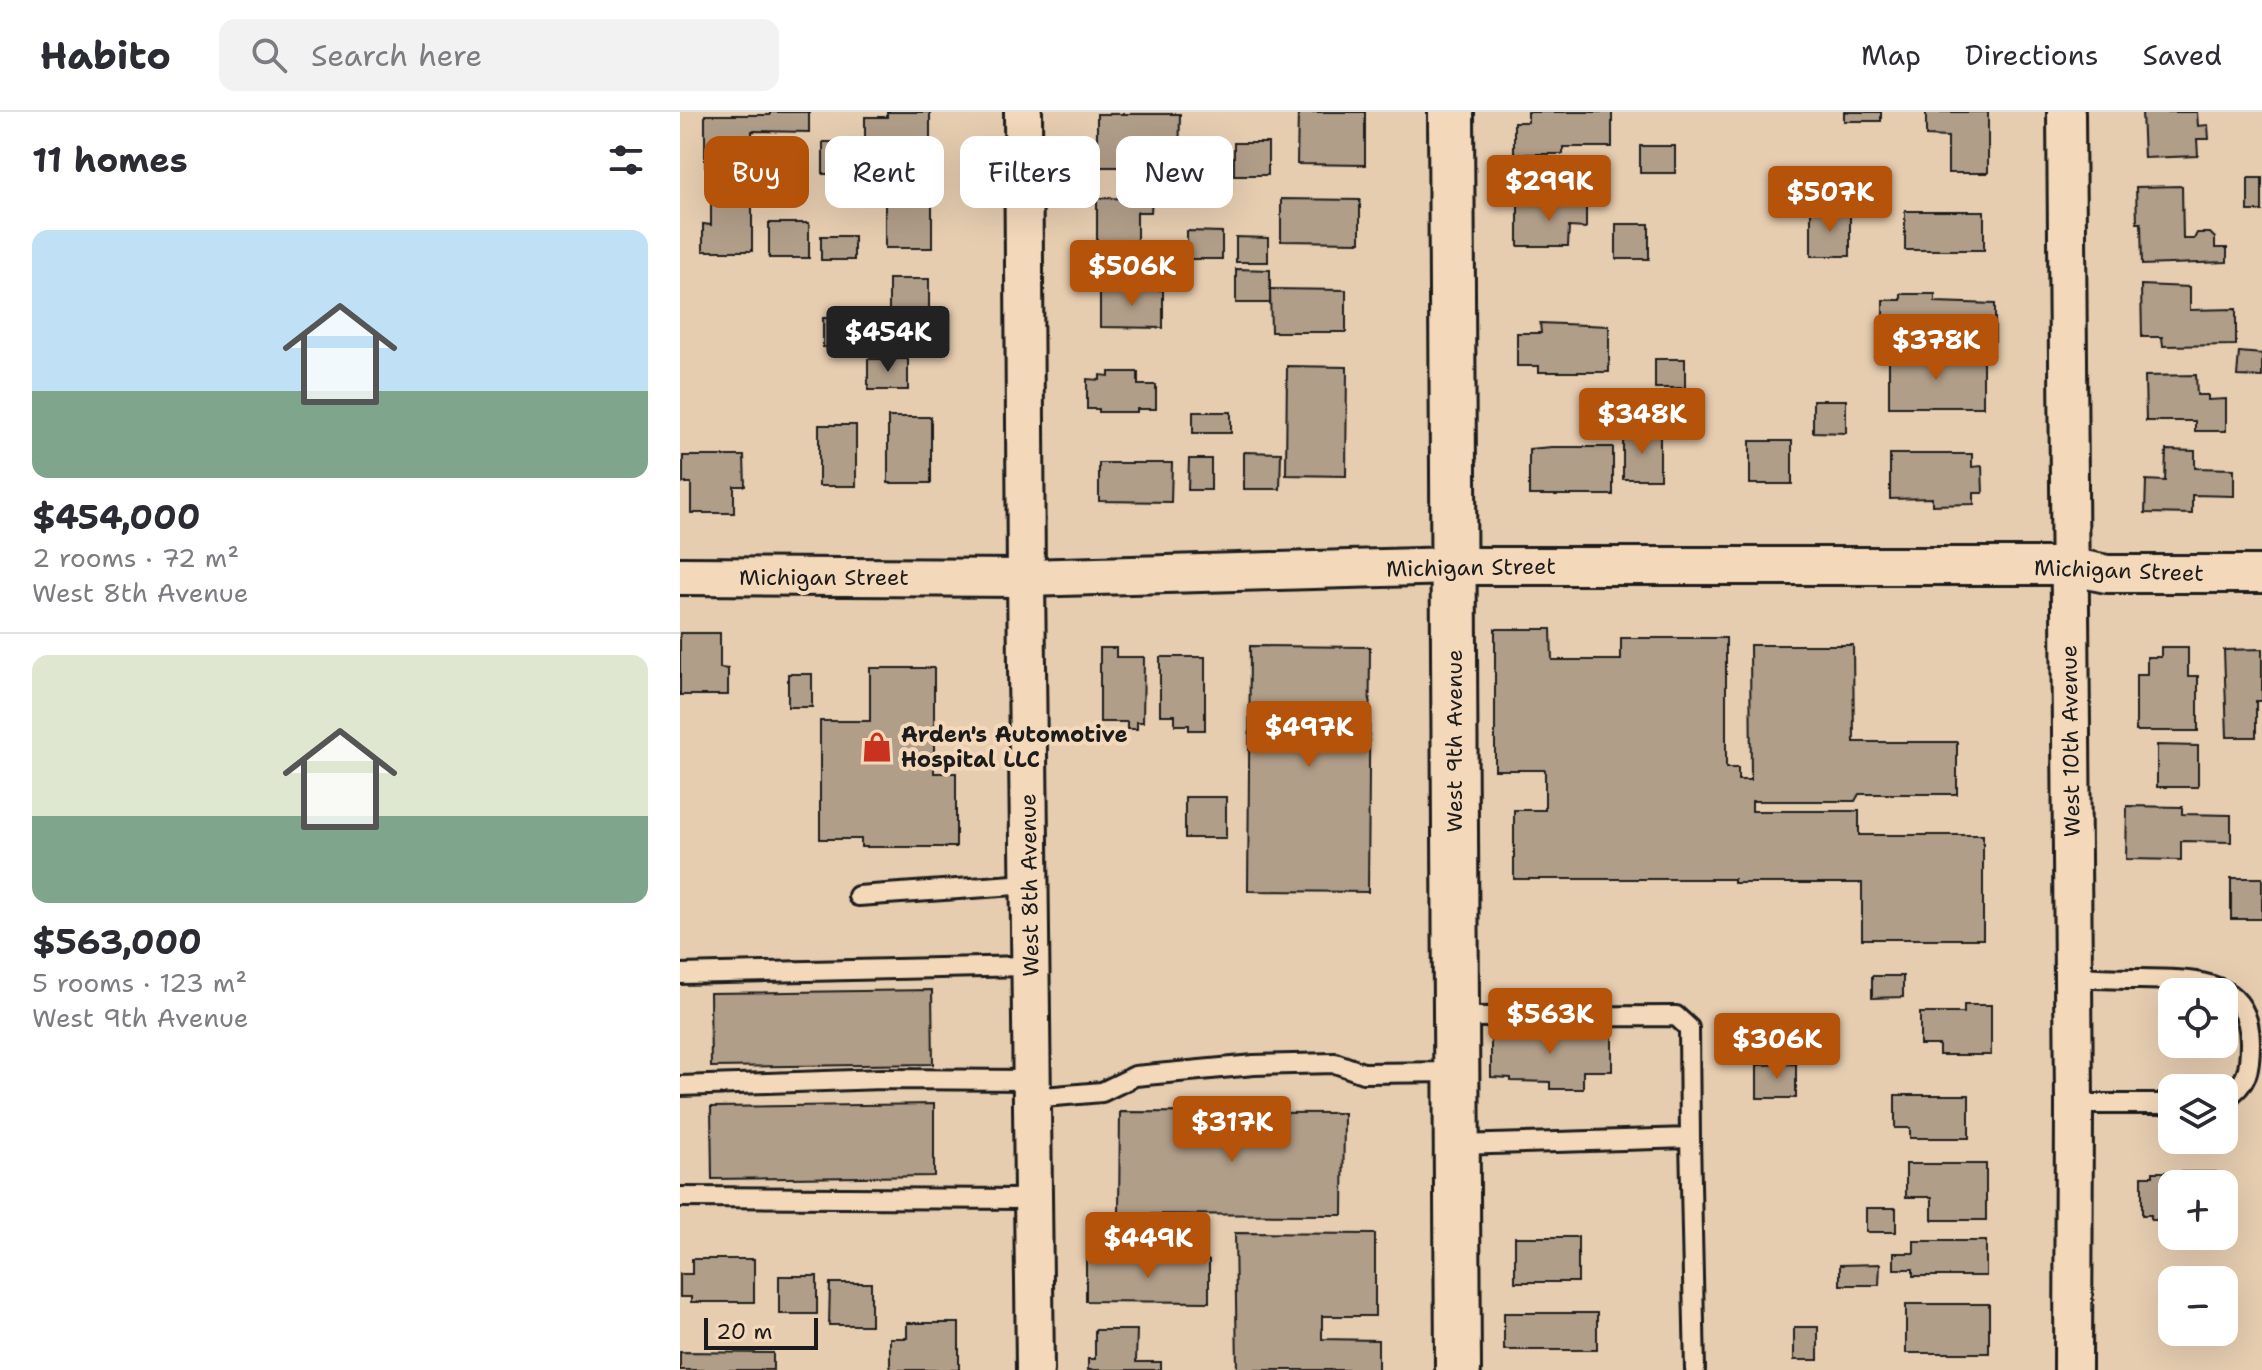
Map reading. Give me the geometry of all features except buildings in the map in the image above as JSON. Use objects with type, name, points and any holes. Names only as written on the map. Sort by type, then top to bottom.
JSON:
[{"type":"main road","name":"West 9th Avenue","points":[[1451,112],[1458,1370]]},
{"type":"street","name":"West 8th Avenue","points":[[1023,112],[1035,1370]]},
{"type":"street","name":"West 10th Avenue","points":[[2066,112],[2074,1104],[2073,1370]]},
{"type":"street","name":"Michigan Street","points":[[680,576],[1026,578],[1453,566],[2068,566],[2107,574],[2262,574]]},
{"type":"lane","points":[[858,896],[1029,884]]},
{"type":"lane","points":[[680,974],[1030,966]]},
{"type":"lane","points":[[2073,977],[2188,979],[2222,988],[2240,1004],[2249,1022],[2248,1072],[2238,1090]]},
{"type":"lane","points":[[1456,1017],[1676,1016],[1689,1028],[1695,1370]]},
{"type":"lane","points":[[680,1086],[882,1079],[1102,1092],[1135,1076],[1254,1065],[1335,1063],[1363,1073],[1457,1072]]},
{"type":"lane","points":[[2074,1104],[2158,1104]]},
{"type":"lane","points":[[1457,1145],[1690,1138]]},
{"type":"lane","points":[[680,1197],[1033,1199]]},
{"type":"place","name":"Arden's Automotive Hospital LLC","points":[[877,747]]}]
